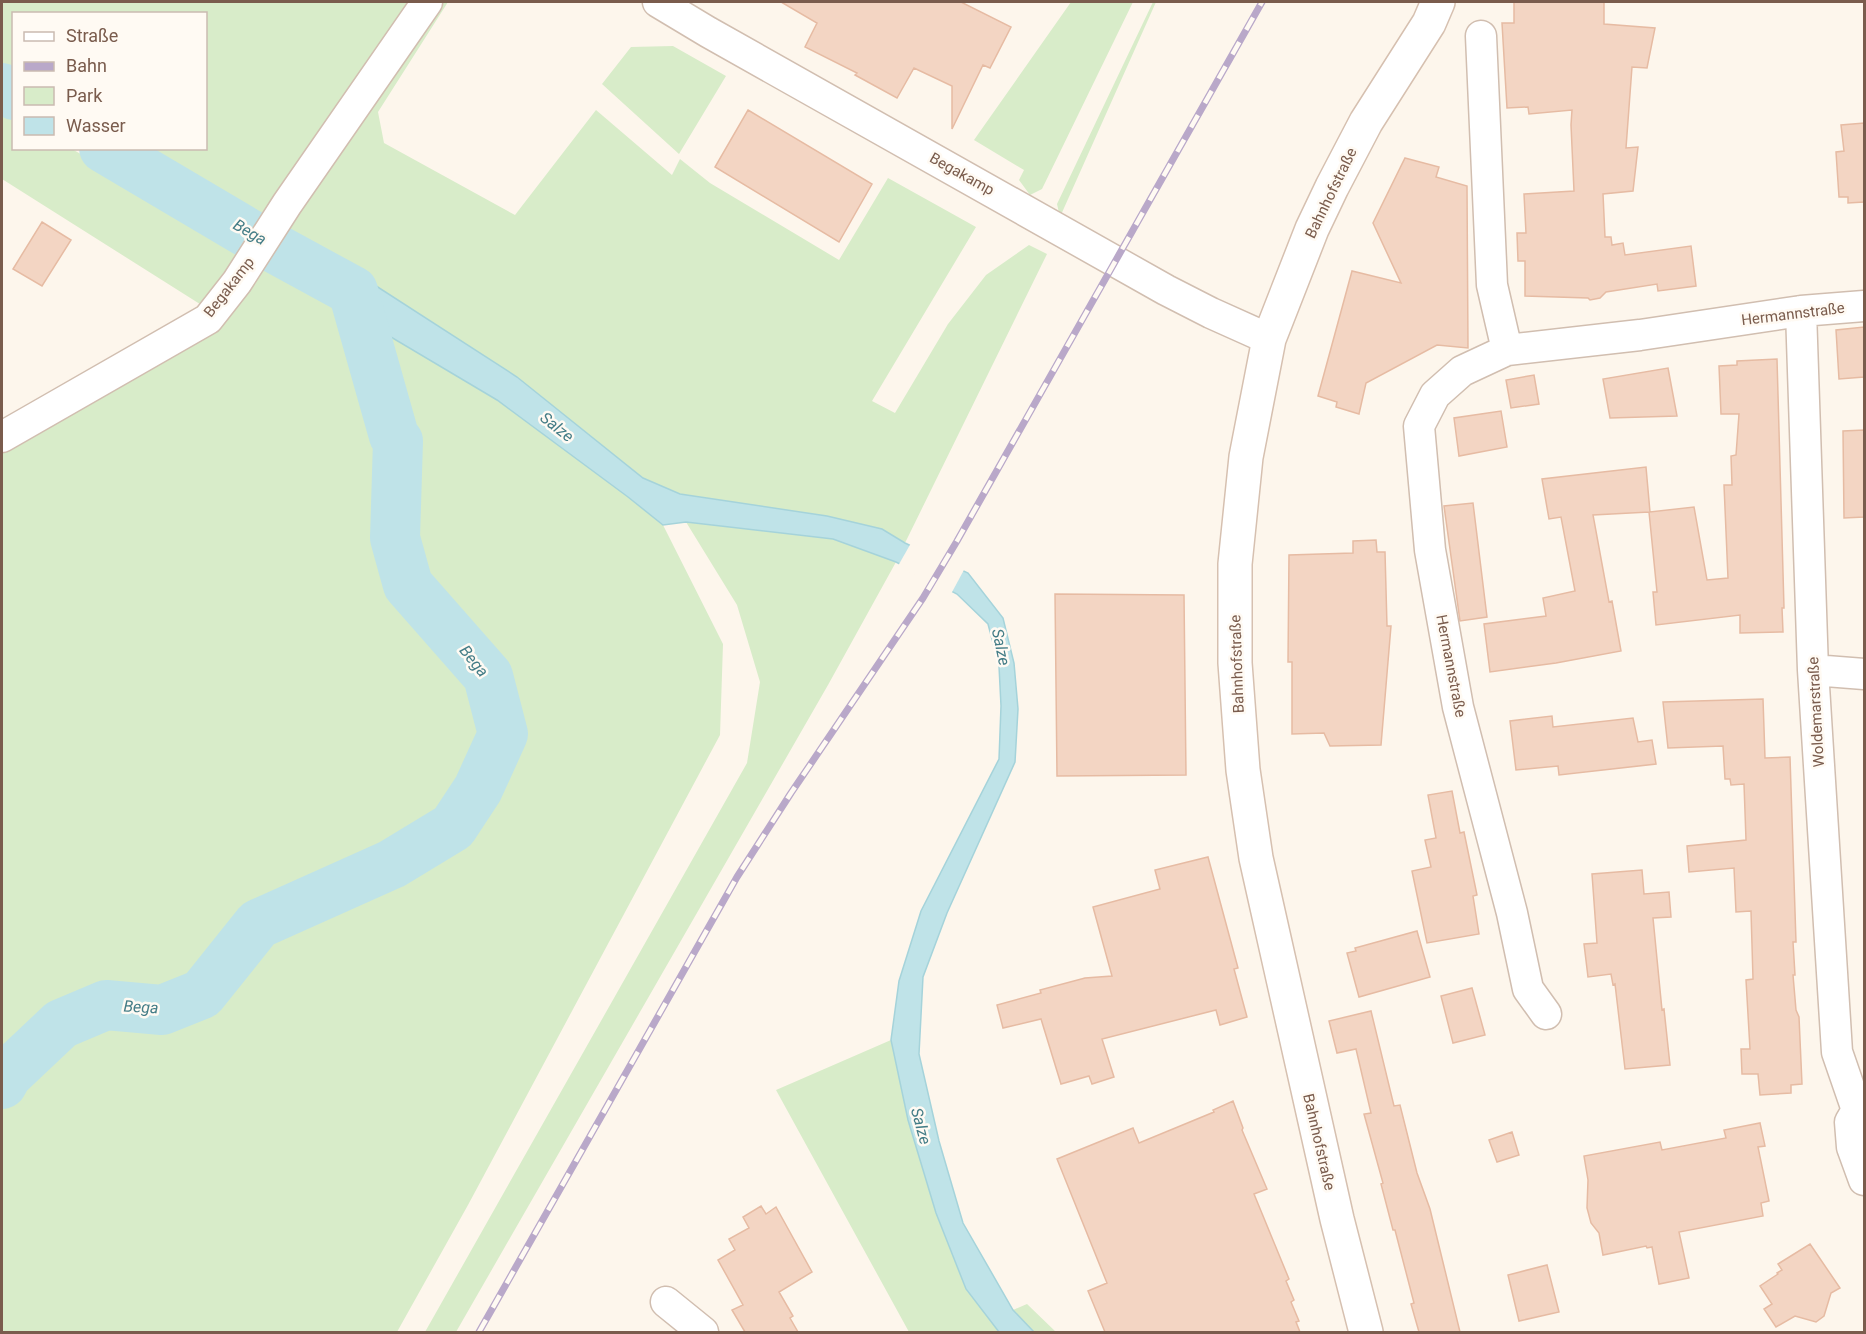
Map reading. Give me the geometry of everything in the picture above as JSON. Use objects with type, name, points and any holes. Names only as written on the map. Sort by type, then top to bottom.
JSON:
[{"type":"main road","name":"Bahnhofstraße","points":[[1366,1332],[1337,1219],[1256,858],[1242,770],[1235,663],[1235,564],[1246,457],[1269,339],[1312,229],[1332,187],[1366,122],[1439,9]]},
{"type":"street","name":"Begakamp","points":[[2,437],[208,319],[237,282],[287,204],[427,2]]},
{"type":"street","name":"Begakamp","points":[[658,2],[1166,290],[1269,339]]},
{"type":"street","points":[[1481,36],[1492,285],[1507,350]]},
{"type":"street","name":"Hermannstraße","points":[[1546,1014],[1528,989],[1512,914],[1458,707],[1430,550],[1419,426],[1435,395],[1455,377],[1462,371],[1507,350],[1640,335],[1801,311],[1864,306]]},
{"type":"street","name":"Woldemarstraße","points":[[1801,311],[1813,670],[1837,1052],[1861,1110]]},
{"type":"street","points":[[1813,670],[1864,674]]},
{"type":"street","points":[[1861,1110],[1850,1122],[1852,1147],[1864,1180]]},
{"type":"street","points":[[666,1302],[703,1332]]},
{"type":"green space","points":[[2,2],[448,2],[378,112],[384,143],[515,215],[596,110],[672,175],[680,159],[710,183],[839,260],[888,178],[976,227],[872,401],[895,413],[948,324],[986,275],[1029,245],[1047,254],[905,543],[882,529],[827,516],[680,494],[643,478],[517,377],[356,273],[142,150],[207,150],[207,12],[12,12],[12,73],[2,67]]},
{"type":"green space","points":[[1071,2],[1133,2],[1042,189],[1030,195],[1019,180],[1024,170],[974,140]]},
{"type":"green space","points":[[1153,2],[1156,2],[1060,217],[1057,204]]},
{"type":"green space","points":[[673,46],[726,76],[679,154],[602,84],[631,47]]},
{"type":"green space","points":[[2,108],[12,114],[12,150],[74,150],[274,266],[497,400],[663,525],[723,644],[720,735],[468,1205],[397,1332],[2,1332],[2,449],[222,318],[2,179]]},
{"type":"green space","points":[[686,522],[833,539],[896,562],[828,685],[456,1332],[425,1332],[747,763],[760,682],[737,605]]},
{"type":"green space","points":[[891,1040],[908,1120],[936,1213],[966,1289],[999,1332],[909,1332],[776,1090]]},
{"type":"green space","points":[[1027,1304],[1056,1332],[1034,1332],[1013,1310]]},
{"type":"water","points":[[356,273],[517,377],[643,478],[680,494],[827,516],[882,529],[905,543],[968,573],[1003,618],[1014,663],[1018,709],[1015,762],[947,913],[923,977],[919,1054],[939,1141],[963,1223],[1013,1310],[1034,1332],[999,1332],[966,1289],[936,1213],[908,1120],[891,1040],[899,981],[921,911],[999,759],[1001,706],[999,666],[988,624],[957,594],[896,562],[833,539],[686,522],[663,525],[497,400],[374,327]]},
{"type":"pier","points":[[911,543],[965,568],[951,594],[898,566]]},
{"type":"building","points":[[781,2],[961,2],[1011,27],[990,68],[983,65],[952,129],[952,86],[914,68],[897,98],[855,75],[857,73],[805,47],[817,23]]},
{"type":"building","points":[[1514,2],[1604,2],[1604,24],[1655,28],[1647,68],[1632,67],[1626,148],[1638,147],[1633,191],[1603,194],[1605,237],[1611,237],[1612,245],[1623,243],[1625,255],[1691,246],[1696,286],[1658,291],[1657,284],[1606,292],[1600,298],[1590,300],[1588,298],[1525,296],[1525,261],[1518,261],[1517,233],[1526,233],[1524,194],[1574,191],[1572,110],[1529,114],[1528,107],[1507,108],[1502,23],[1514,23]]},
{"type":"building","points":[[748,110],[872,184],[839,242],[715,167]]},
{"type":"building","points":[[1864,123],[1864,202],[1848,203],[1848,197],[1839,197],[1836,152],[1844,151],[1841,125]]},
{"type":"building","points":[[1405,158],[1439,167],[1436,177],[1467,186],[1468,348],[1437,345],[1366,383],[1359,414],[1336,407],[1337,402],[1318,396],[1352,271],[1401,283],[1373,223]]},
{"type":"building","points":[[42,222],[71,240],[42,286],[13,269]]},
{"type":"building","points":[[1864,327],[1864,377],[1839,379],[1836,330]]},
{"type":"building","points":[[1777,359],[1783,632],[1740,633],[1740,615],[1656,625],[1653,592],[1657,592],[1649,512],[1593,515],[1609,602],[1612,601],[1621,651],[1490,672],[1484,624],[1546,616],[1543,598],[1575,591],[1561,517],[1549,519],[1542,479],[1646,467],[1650,512],[1694,507],[1707,580],[1728,578],[1724,485],[1732,485],[1731,456],[1736,455],[1739,414],[1721,414],[1719,366],[1737,365],[1737,361]]},
{"type":"building","points":[[1668,368],[1677,416],[1610,418],[1603,379]]},
{"type":"building","points":[[1534,375],[1539,404],[1511,408],[1506,380]]},
{"type":"building","points":[[1501,411],[1507,447],[1459,456],[1454,418]]},
{"type":"building","points":[[1864,430],[1864,517],[1844,518],[1843,431]]},
{"type":"building","points":[[1473,503],[1487,617],[1460,621],[1444,506]]},
{"type":"building","points":[[1376,540],[1377,552],[1385,552],[1387,626],[1391,626],[1381,745],[1330,746],[1324,733],[1292,734],[1292,662],[1288,662],[1289,555],[1353,553],[1353,541]]},
{"type":"building","points":[[1055,594],[1184,595],[1186,775],[1057,776]]},
{"type":"building","points":[[1763,699],[1765,758],[1790,757],[1796,942],[1793,942],[1795,975],[1793,975],[1796,1010],[1799,1017],[1802,1084],[1791,1085],[1791,1093],[1760,1095],[1758,1074],[1742,1074],[1741,1049],[1750,1049],[1746,980],[1753,979],[1751,911],[1736,912],[1734,868],[1689,872],[1687,846],[1746,840],[1744,784],[1731,785],[1730,779],[1725,779],[1723,746],[1668,748],[1663,702]]},
{"type":"building","points":[[1552,716],[1553,727],[1633,718],[1638,742],[1652,740],[1656,764],[1559,775],[1558,766],[1516,770],[1510,721]]},
{"type":"building","points":[[1452,791],[1460,833],[1464,832],[1477,895],[1473,896],[1479,934],[1427,943],[1412,871],[1431,867],[1425,840],[1436,838],[1428,795]]},
{"type":"building","points":[[1208,857],[1238,968],[1234,969],[1247,1017],[1220,1025],[1216,1010],[1102,1039],[1114,1077],[1092,1084],[1089,1076],[1061,1084],[1041,1019],[1003,1028],[997,1005],[1085,978],[1112,976],[1093,907],[1160,889],[1155,870]]},
{"type":"building","points":[[1642,870],[1644,894],[1669,892],[1671,917],[1653,918],[1670,1065],[1625,1069],[1615,984],[1613,985],[1611,974],[1588,977],[1584,944],[1597,943],[1592,874]]},
{"type":"building","points":[[1417,931],[1430,977],[1359,997],[1347,953],[1356,951],[1355,948]]},
{"type":"building","points":[[1472,988],[1485,1035],[1453,1043],[1441,996]]},
{"type":"building","points":[[1371,1011],[1394,1106],[1400,1105],[1417,1173],[1430,1209],[1460,1332],[1419,1332],[1411,1304],[1414,1303],[1364,1114],[1371,1113],[1356,1049],[1337,1053],[1329,1021]]},
{"type":"building","points":[[1233,1101],[1242,1130],[1267,1189],[1254,1194],[1289,1279],[1286,1281],[1294,1300],[1291,1302],[1299,1321],[1296,1322],[1300,1332],[1105,1332],[1088,1291],[1107,1283],[1057,1159],[1133,1128],[1139,1143],[1214,1112],[1213,1110]]},
{"type":"building","points":[[1760,1123],[1765,1146],[1758,1147],[1769,1201],[1761,1203],[1763,1216],[1679,1232],[1689,1278],[1659,1284],[1652,1247],[1647,1248],[1646,1246],[1603,1255],[1599,1233],[1591,1223],[1587,1208],[1588,1180],[1584,1156],[1660,1142],[1662,1150],[1726,1138],[1724,1130]]},
{"type":"building","points":[[1512,1132],[1519,1155],[1497,1162],[1489,1140]]},
{"type":"building","points":[[761,1206],[766,1214],[776,1207],[812,1272],[779,1292],[793,1316],[790,1318],[798,1332],[745,1332],[732,1310],[743,1305],[718,1260],[735,1250],[729,1239],[749,1228],[743,1217]]},
{"type":"building","points":[[1810,1244],[1840,1288],[1831,1293],[1824,1316],[1816,1322],[1795,1316],[1776,1327],[1764,1309],[1772,1304],[1760,1286],[1782,1270],[1778,1264]]},
{"type":"building","points":[[1547,1265],[1559,1312],[1519,1321],[1508,1275]]},
{"type":"waterway","name":"Bega","points":[[2,88],[12,94]]},
{"type":"waterway","name":"Bega","points":[[2,1084],[7,1075],[61,1024],[106,1005],[162,1010],[202,994],[258,924],[392,864],[453,827],[478,789],[503,734],[488,676],[408,585],[395,538],[398,441],[394,436],[353,291],[263,242],[107,150]]},
{"type":"waterway","name":"Salze","points":[[353,291],[372,303]]},
{"type":"railway","points":[[479,1332],[737,877],[923,598],[957,541],[1262,2]]}]
